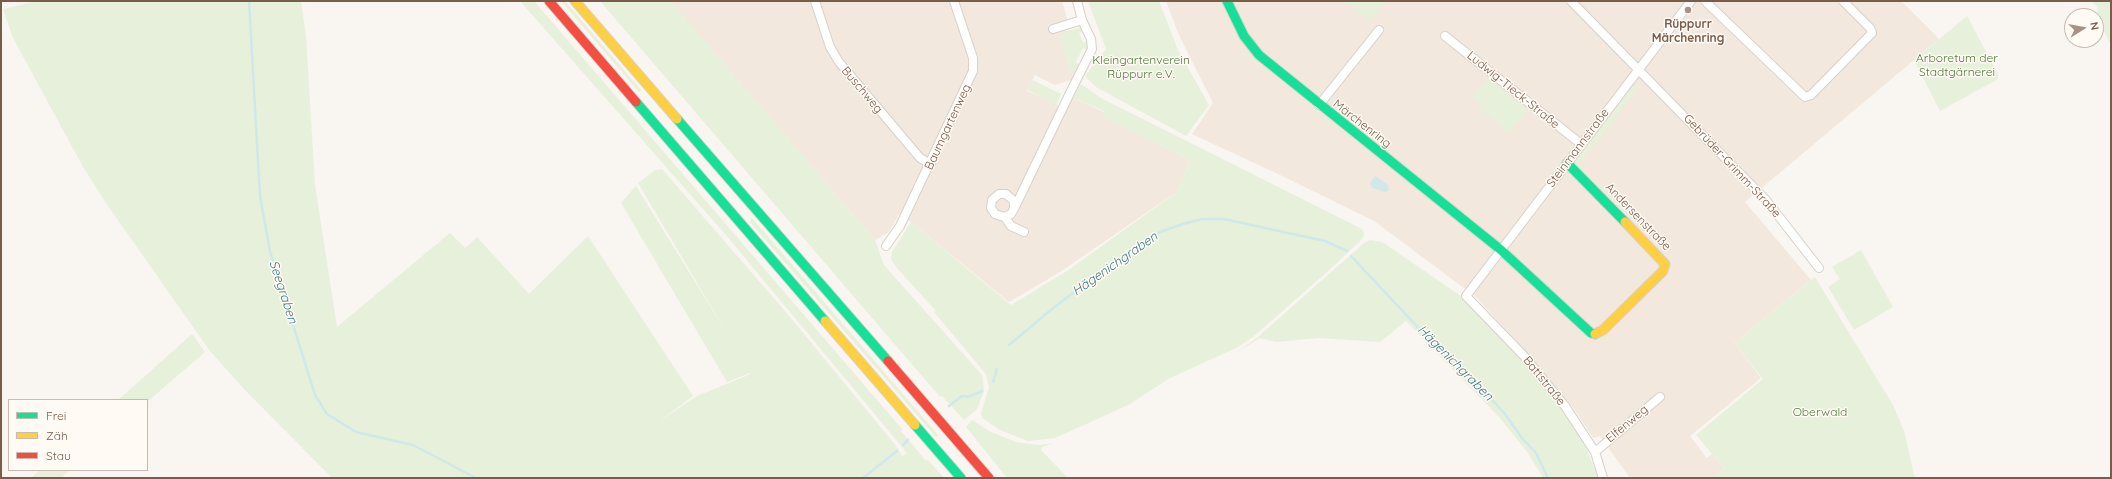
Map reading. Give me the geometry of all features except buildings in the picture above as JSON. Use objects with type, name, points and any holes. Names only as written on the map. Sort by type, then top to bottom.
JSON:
[{"type":"main road","points":[[549,1],[961,478]]},
{"type":"main road","points":[[575,1],[989,478]]},
{"type":"main road","name":"Märchenring","points":[[1227,1],[1238,27],[1250,44],[1277,71],[1501,250]]},
{"type":"main road","name":"Andersenstraße","points":[[1501,250],[1591,333],[1596,334],[1603,330],[1663,271],[1665,264],[1661,258],[1567,163]]},
{"type":"street","name":"Buschweg","points":[[815,1],[830,47],[839,62],[920,158],[931,164]]},
{"type":"street","name":"Baumgartenweg","points":[[886,246],[900,226],[931,164],[973,71],[973,58],[954,1]]},
{"type":"street","points":[[1014,209],[1014,201],[1009,196],[1002,194],[994,197],[991,205],[992,211],[997,216],[1005,217],[1011,214],[1014,209],[1092,49],[1091,39],[1082,20],[1077,1]]},
{"type":"street","name":"Gebrüder-Grimm-Straße","points":[[1571,1],[1766,200],[1819,268]]},
{"type":"street","name":"Steinmannstraße","points":[[1466,296],[1638,68],[1691,1]]},
{"type":"street","points":[[1705,1],[1805,97],[1811,95],[1872,33],[1870,28],[1843,1]]},
{"type":"street","points":[[1053,29],[1082,20]]},
{"type":"street","points":[[1319,105],[1379,30]]},
{"type":"street","name":"Ludwig-Tieck-Straße","points":[[1445,36],[1581,144]]},
{"type":"street","points":[[1005,217],[1011,226],[1024,232]]},
{"type":"street","name":"Battstraße","points":[[1466,296],[1495,324],[1543,378],[1583,432],[1595,452],[1603,478]]},
{"type":"street","name":"Elfenweg","points":[[1595,452],[1660,397]]},
{"type":"shaded area","points":[[670,1],[1062,1],[1068,22],[1064,23],[1066,31],[1060,36],[1077,73],[1074,79],[1055,85],[1035,75],[1027,91],[1067,109],[1073,98],[1104,112],[1103,116],[1190,160],[1178,191],[1060,272],[1009,302],[911,222],[899,214],[889,232],[875,240]]},
{"type":"shaded area","points":[[1166,1],[1901,1],[1939,39],[1745,202],[1811,280],[1734,343],[1761,378],[1690,436],[1707,458],[1712,454],[1724,468],[1713,478],[1630,478],[1600,436],[1593,438],[1574,409],[1542,370],[1476,297],[1374,221],[1192,134],[1213,103],[1178,33]]},
{"type":"green space","points":[[37,1],[301,1],[306,36],[315,185],[337,327],[450,233],[465,248],[477,237],[529,294],[588,236],[693,396],[658,422],[697,396],[751,374],[750,373],[727,382],[621,203],[636,186],[728,335],[638,183],[655,170],[662,169],[790,317],[897,447],[902,456],[907,453],[726,235],[520,1],[534,1],[902,429],[901,431],[926,461],[928,460],[944,478],[332,478],[244,389],[210,351],[108,206],[82,165],[13,38],[3,9]]},
{"type":"green space","points":[[561,1],[565,1],[641,90],[639,92]]},
{"type":"green space","points":[[600,1],[670,1],[875,240],[884,265],[982,375],[984,391],[977,409],[964,420],[942,396],[940,397]]},
{"type":"green space","name":"Kleingartenverein Rüppurr e.V.","points":[[1088,1],[1159,1],[1178,50],[1209,105],[1186,136],[1096,87],[1085,76],[1106,49]]},
{"type":"green space","points":[[1344,1],[1386,1],[1370,21]]},
{"type":"green space","points":[[2091,1],[2111,1],[2111,45],[2104,32],[2104,8],[2097,7]]},
{"type":"green space","name":"Arboretum der Stadtgärnerei","points":[[1967,16],[1998,74],[1998,79],[1940,111],[1914,60]]},
{"type":"green space","points":[[1080,28],[1084,31],[1079,33],[1083,43],[1088,40],[1088,50],[1083,48],[1076,62],[1081,66],[1077,73],[1071,70],[1068,64],[1060,36],[1066,31]]},
{"type":"green space","points":[[1488,78],[1528,110],[1509,133],[1477,107],[1480,103],[1472,97]]},
{"type":"green space","points":[[1033,80],[1061,94],[1056,105],[1027,90]]},
{"type":"green space","points":[[1081,84],[1101,98],[1356,226],[1363,230],[1364,234],[1362,239],[1338,262],[1253,337],[1236,348],[1170,378],[1130,404],[1055,438],[1028,441],[1000,430],[982,418],[981,413],[989,387],[986,374],[934,312],[936,311],[896,267],[891,259],[892,252],[911,222],[1011,305],[1070,269],[1178,191],[1190,160],[1102,116],[1104,111],[1073,98]]},
{"type":"green space","points":[[1635,84],[1639,87],[1581,163],[1578,163],[1576,161],[1577,157]]},
{"type":"green space","points":[[752,218],[938,435],[936,437],[750,222]]},
{"type":"green space","points":[[1370,240],[1382,242],[1464,298],[1528,365],[1570,421],[1584,442],[1598,478],[1543,478],[1528,453],[1499,417],[1406,321],[1380,342],[1318,338],[1276,342],[1260,338],[1236,353],[1258,337],[1364,243]]},
{"type":"green space","points":[[1861,250],[1893,307],[1854,330],[1828,287],[1840,279],[1832,267]]},
{"type":"green space","name":"Oberwald","points":[[1815,277],[1893,405],[1904,431],[1915,478],[1713,478],[1724,468],[1696,435],[1763,379],[1734,343]]},
{"type":"green space","points":[[192,334],[205,352],[148,401],[148,399],[119,399]]},
{"type":"green space","points":[[972,420],[989,431],[1016,442],[1038,445],[1054,443],[1042,447],[1041,450],[1068,478],[1007,478],[966,427]]},
{"type":"green space","points":[[39,471],[69,471],[61,478],[31,478]]},
{"type":"water","points":[[1375,176],[1388,185],[1389,190],[1385,192],[1372,188],[1370,183]]},
{"type":"waterway","name":"Seegraben","points":[[249,1],[260,196],[270,251],[315,395],[327,414],[356,432],[413,445],[476,478]]},
{"type":"waterway","name":"Hägenichgraben","points":[[1009,345],[1090,280],[1160,232],[1183,224],[1202,219],[1224,219],[1325,241],[1347,251]]},
{"type":"waterway","name":"Hägenichgraben","points":[[1351,256],[1443,354],[1457,362],[1505,414],[1522,438],[1536,453],[1548,478]]},
{"type":"waterway","name":"Hägenichgraben","points":[[993,382],[997,369]]},
{"type":"waterway","points":[[949,406],[962,396],[968,397],[982,391]]},
{"type":"waterway","points":[[903,445],[908,440]]},
{"type":"waterway","name":"Seegraben","points":[[863,478],[897,451]]},
{"type":"traffic: fast","points":[[1227,1],[1244,36],[1259,55],[1501,250],[1591,333],[1595,334]]},
{"type":"traffic: fast","points":[[636,102],[825,321]]},
{"type":"traffic: fast","points":[[677,119],[888,361]]},
{"type":"traffic: fast","points":[[1567,163],[1625,222]]},
{"type":"traffic: fast","points":[[915,425],[961,478]]},
{"type":"traffic: slow","points":[[575,1],[677,119]]},
{"type":"traffic: slow","points":[[1595,334],[1603,330],[1663,271],[1665,264],[1625,222]]},
{"type":"traffic: slow","points":[[825,321],[915,425]]},
{"type":"traffic: jam","points":[[549,1],[636,102]]},
{"type":"traffic: jam","points":[[888,361],[989,478]]},
{"type":"place","name":"Rüppurr Märchenring","points":[[1688,10]]}]
